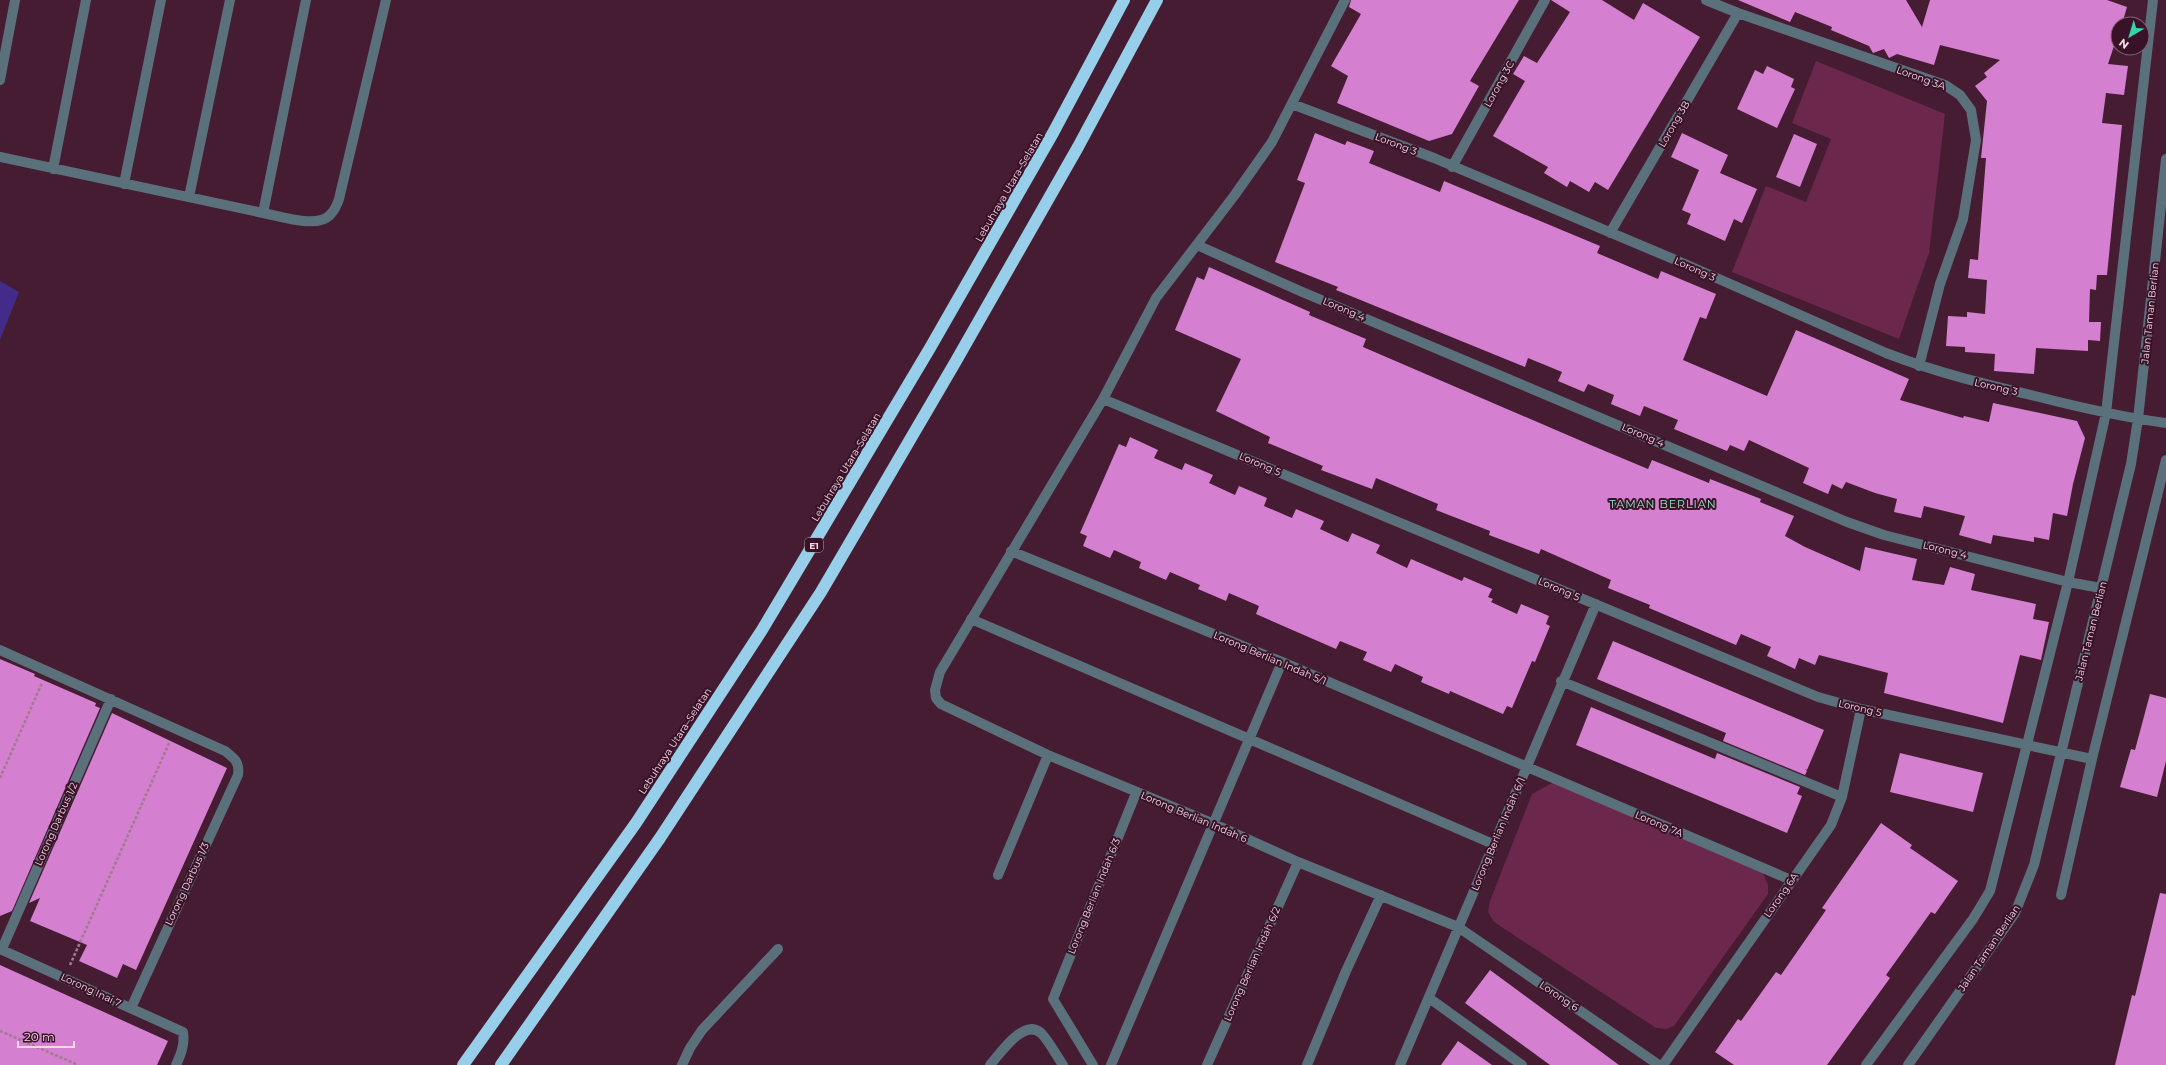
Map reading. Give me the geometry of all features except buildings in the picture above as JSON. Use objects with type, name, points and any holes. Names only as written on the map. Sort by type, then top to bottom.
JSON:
[{"type":"highway","name":"Lebuhraya Utara–Selatan","points":[[463,1065],[636,823],[762,630],[930,348],[1053,133],[1124,0]]},
{"type":"highway","points":[[501,1065],[660,838],[817,598],[992,299],[1078,147],[1157,0]]},
{"type":"street","points":[[0,80],[15,0]]},
{"type":"street","points":[[53,169],[86,0]]},
{"type":"street","points":[[124,184],[161,0]]},
{"type":"street","points":[[189,197],[230,0]]},
{"type":"street","points":[[263,213],[306,0]]},
{"type":"street","points":[[0,157],[263,213],[314,222],[322,221],[334,210],[339,199],[386,0]]},
{"type":"street","points":[[1345,0],[1265,154],[1156,298],[1103,399],[971,619],[1248,740],[1493,844]]},
{"type":"street","name":"Lorong 3C","points":[[1452,167],[1545,0]]},
{"type":"street","name":"Lorong 3A","points":[[1706,0],[1738,13],[1945,85],[1960,95],[1971,110],[1976,140],[1963,220],[1940,284],[1919,366]]},
{"type":"street","points":[[1866,1065],[1973,919],[1990,891],[2068,582],[2106,413],[2153,0]]},
{"type":"street","name":"Lorong 3B","points":[[1610,233],[1738,13]]},
{"type":"street","name":"Lorong 3","points":[[1292,104],[1452,167],[1685,264],[1886,354],[1950,376],[2106,413],[2166,423]]},
{"type":"street","name":"Jalan Taman Berlian","points":[[1908,1065],[2015,913],[2034,865],[2130,464],[2138,419],[2166,159]]},
{"type":"street","name":"Lorong 4","points":[[1197,245],[1300,291],[1853,525],[1884,535],[2068,582],[2101,588]]},
{"type":"street","name":"Lorong 5","points":[[1103,399],[1818,697],[1861,709],[2092,759]]},
{"type":"street","points":[[2061,895],[2092,759],[2166,460]]},
{"type":"street","name":"Lorong Berlian Indah 5/1","points":[[1011,551],[1282,662],[1527,767]]},
{"type":"street","name":"Lorong Berlian Indah 6/1","points":[[1400,1065],[1596,604]]},
{"type":"street","name":"Lorong Berlian Indah 6","points":[[971,619],[936,680],[936,698],[941,704],[1048,755],[1212,823],[1298,862],[1458,927]]},
{"type":"street","points":[[0,650],[176,728]]},
{"type":"street","points":[[1111,1065],[1212,823],[1282,662]]},
{"type":"street","points":[[1562,681],[1842,797]]},
{"type":"street","name":"Lorong Darbus 1/2","points":[[1,949],[111,699]]},
{"type":"street","name":"Lorong 6A","points":[[1663,1065],[1791,880],[1831,825],[1842,797],[1861,709]]},
{"type":"street","name":"Lorong Darbus 1/3","points":[[130,1008],[238,775],[239,767],[236,760],[225,751],[176,728]]},
{"type":"street","points":[[998,876],[1048,755]]},
{"type":"street","name":"Lorong 7A","points":[[1527,767],[1791,880]]},
{"type":"street","name":"Lorong Berlian Indah 6/3","points":[[1093,1065],[1053,999],[1136,792]]},
{"type":"street","name":"Lorong Berlian Indah 6/2","points":[[1207,1065],[1298,862]]},
{"type":"street","points":[[1307,1065],[1346,971],[1381,895]]},
{"type":"street","name":"Lorong 6","points":[[1458,927],[1660,1065]]},
{"type":"street","name":"Lorong Inai 7","points":[[1,949],[183,1032],[184,1041],[182,1051],[176,1065]]},
{"type":"street","points":[[685,1064],[690,1048],[702,1030],[778,950]]},
{"type":"street","points":[[1429,998],[1522,1065]]},
{"type":"street","points":[[990,1065],[1012,1040],[1022,1032],[1029,1029],[1036,1030],[1042,1034],[1063,1065]]},
{"type":"path","points":[[0,778],[48,671]]},
{"type":"path","points":[[64,978],[176,728]]},
{"type":"path","points":[[0,1031],[78,1065]]},
{"type":"shaded area","points":[[1816,61],[1945,114],[1929,253],[1899,339],[1732,272],[1766,186],[1806,202],[1831,139],[1792,123]]},
{"type":"shaded area","points":[[0,281],[19,292],[0,340]]},
{"type":"shaded area","points":[[1554,782],[1763,873],[1768,885],[1768,894],[1674,1026],[1666,1029],[1656,1028],[1494,922],[1488,912],[1490,901],[1532,794]]},
{"type":"district","name":"TAMAN BERLIAN","points":[[1663,504]]}]
